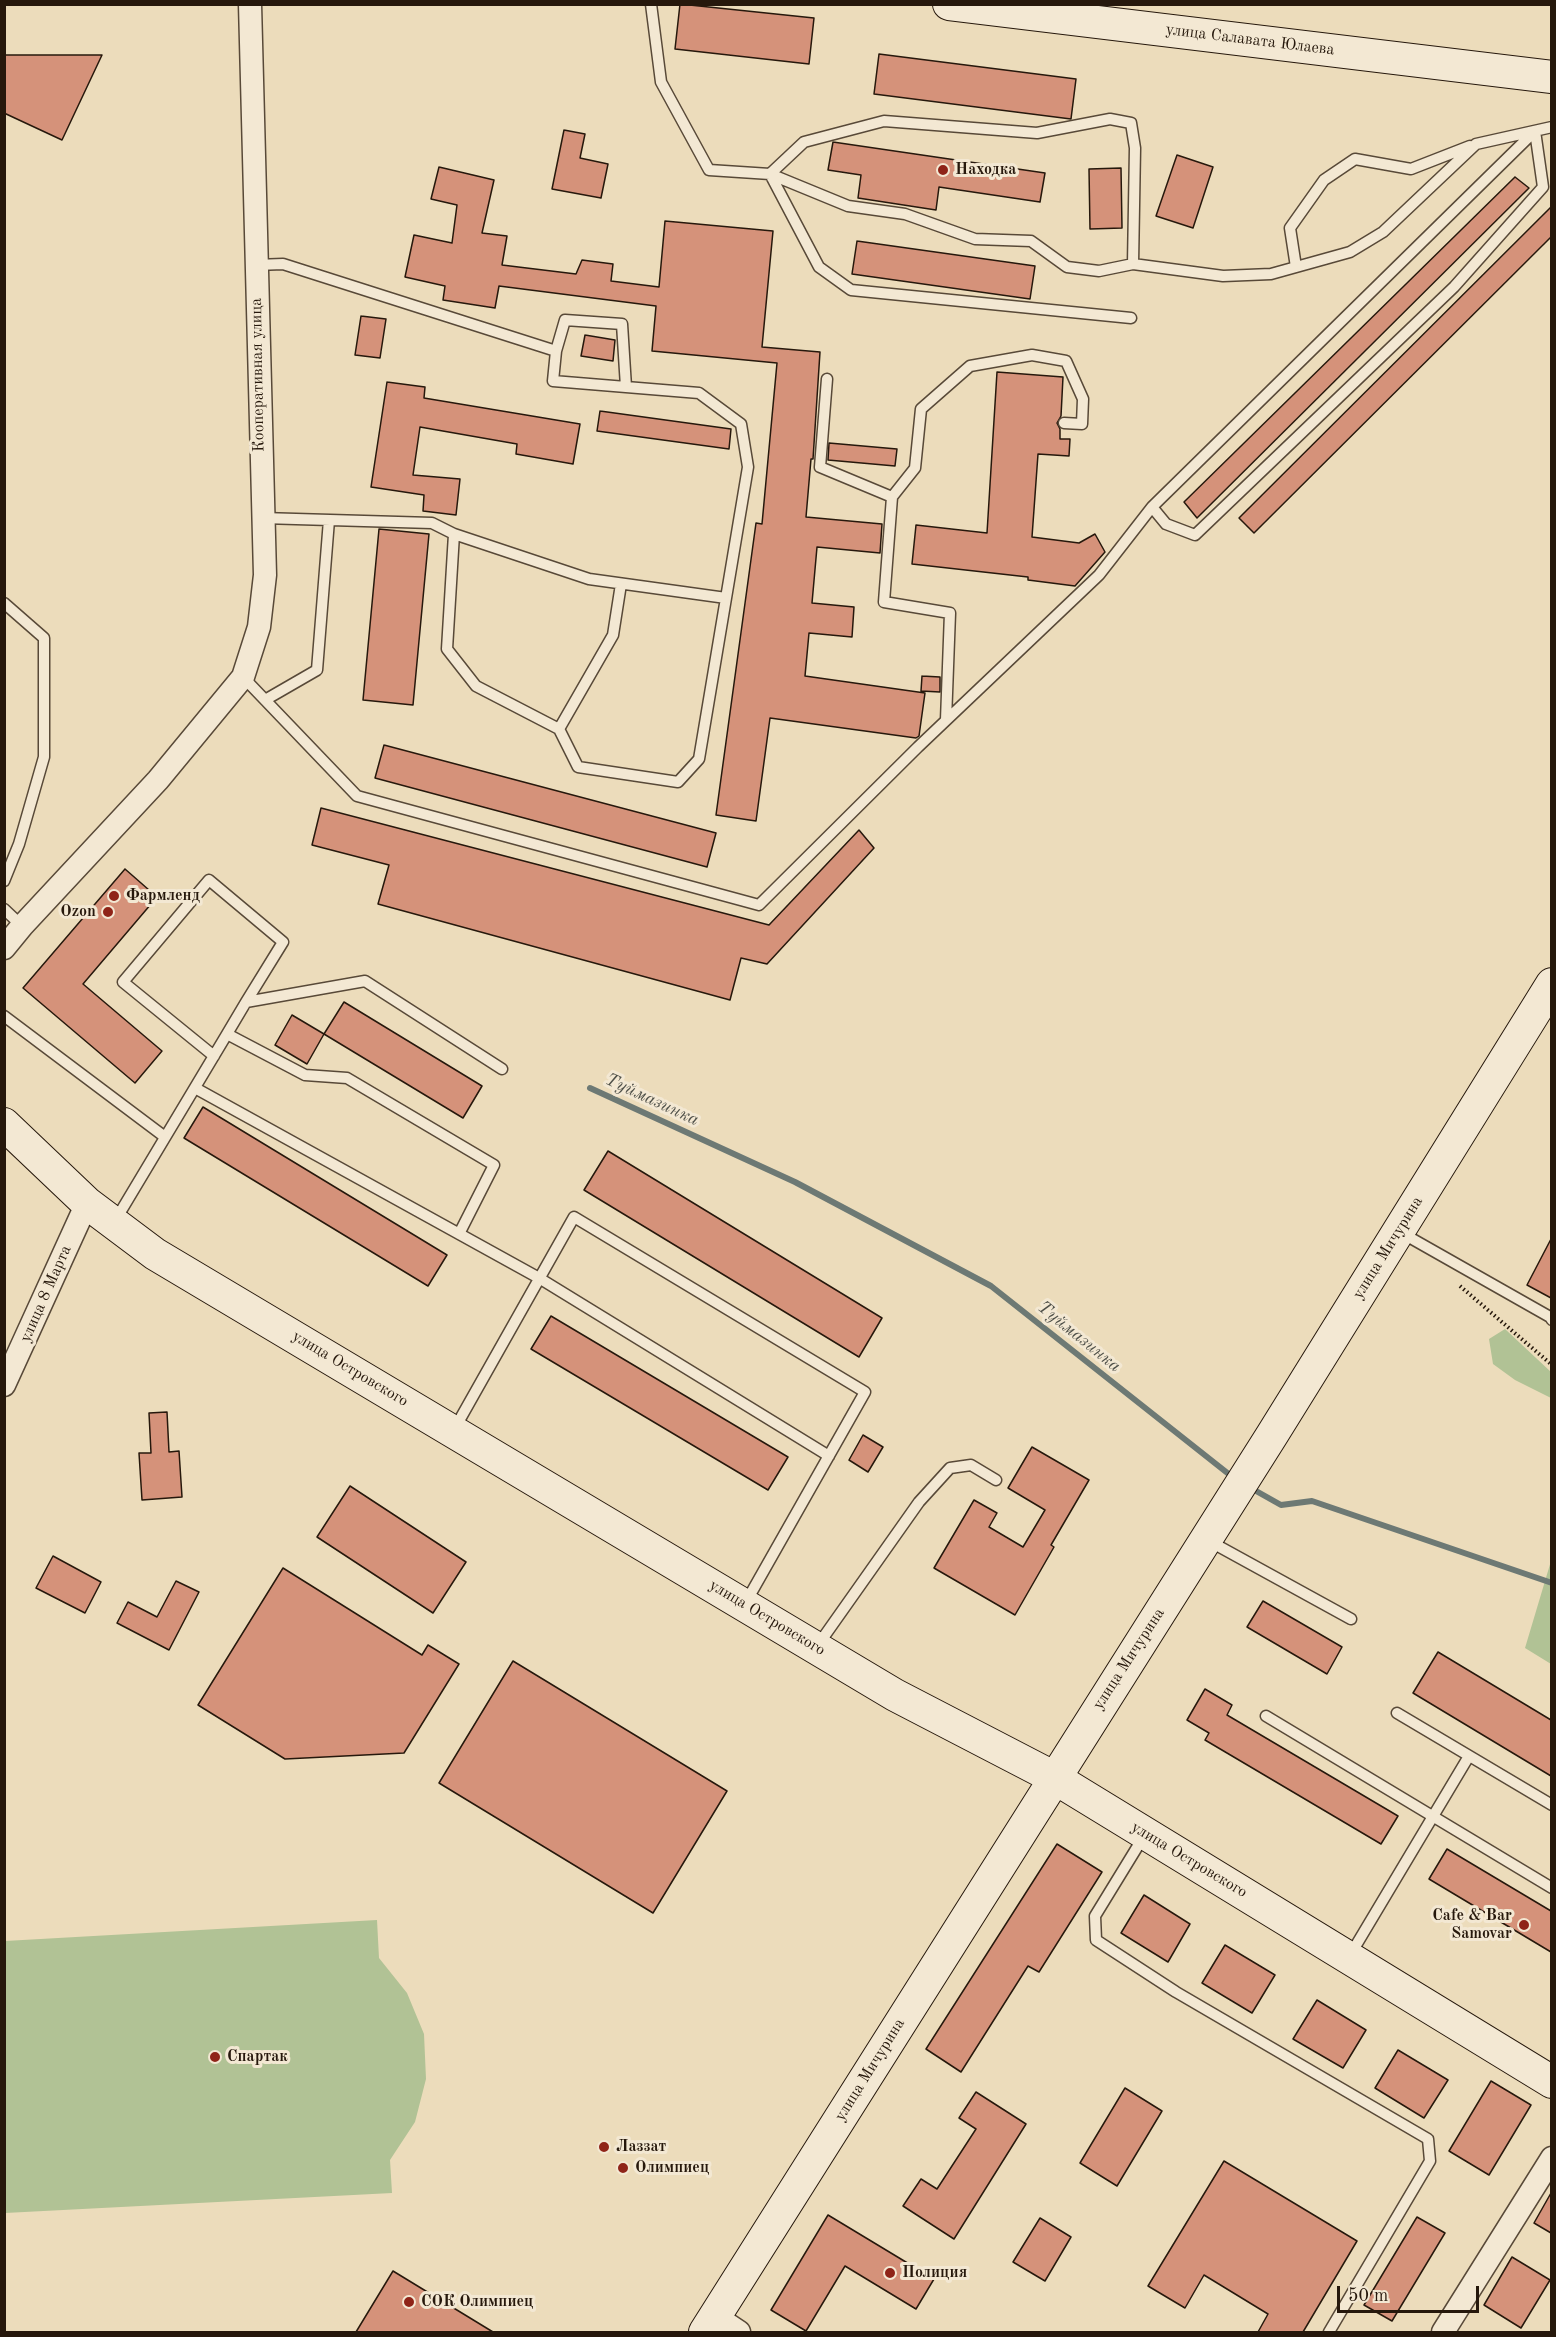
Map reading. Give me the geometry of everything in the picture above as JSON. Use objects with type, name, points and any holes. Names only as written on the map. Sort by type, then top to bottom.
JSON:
[{"type":"street","name":"Кооперативная улица","points":[[4,948],[158,780],[243,677],[259,627],[265,575],[250,4]]},
{"type":"street","name":"улица Салавата Юлаева","points":[[949,4],[1551,77]]},
{"type":"street","name":"улица Мичурина","points":[[720,2327],[1053,1777],[1206,1539],[1551,984]]},
{"type":"street","name":"улица Островского","points":[[4,1124],[87,1203],[155,1254],[895,1695],[1053,1777],[1551,2082]]},
{"type":"street","name":"улица 8 Марта","points":[[4,1384],[87,1203]]},
{"type":"street","points":[[1443,2332],[1551,2158]]},
{"type":"lane","points":[[651,4],[661,82],[709,170],[770,174],[848,206],[905,214],[975,239],[1031,241],[1067,267],[1099,271],[1133,264],[1223,276],[1271,274],[1350,252],[1383,232],[1476,144]]},
{"type":"lane","points":[[770,174],[804,141],[884,121],[1037,133],[1110,119],[1131,123],[1135,148],[1133,264]]},
{"type":"lane","points":[[1296,267],[1290,228],[1324,180],[1355,159],[1411,169],[1476,144],[1551,127]]},
{"type":"lane","points":[[1152,507],[1166,524],[1195,535],[1454,287],[1543,187],[1535,131]]},
{"type":"lane","points":[[243,677],[357,796],[759,905],[946,720],[1099,575],[1152,507],[1535,131]]},
{"type":"lane","points":[[770,174],[819,267],[851,290],[1131,318]]},
{"type":"lane","points":[[256,265],[283,264],[556,351]]},
{"type":"lane","points":[[454,534],[447,649],[476,686],[559,729],[578,767],[678,782],[699,759],[748,466],[741,424],[699,393],[626,387],[553,381],[556,351],[565,320],[622,324],[626,387]]},
{"type":"lane","points":[[946,720],[950,613],[884,602],[892,497],[915,468],[921,409],[969,366],[1032,356],[1065,361],[1083,399],[1083,424],[1064,423]]},
{"type":"lane","points":[[827,379],[820,467],[892,497]]},
{"type":"lane","points":[[262,518],[432,523],[454,534],[589,579],[726,598]]},
{"type":"lane","points":[[265,699],[317,670],[329,520]]},
{"type":"lane","points":[[559,729],[613,635],[621,584]]},
{"type":"lane","points":[[4,603],[44,638],[44,757],[19,844],[4,881]]},
{"type":"lane","points":[[113,1223],[283,942],[208,880],[123,982],[214,1056]]},
{"type":"lane","points":[[4,909],[22,926]]},
{"type":"lane","points":[[246,1002],[365,981],[502,1069]]},
{"type":"lane","points":[[4,1016],[165,1137]]},
{"type":"lane","points":[[227,1034],[305,1075],[347,1078],[494,1164],[459,1234]]},
{"type":"lane","points":[[195,1088],[539,1278],[829,1456]]},
{"type":"lane","points":[[453,1431],[574,1217],[865,1392],[744,1605]]},
{"type":"lane","points":[[1398,1231],[1550,1317],[1551,1320]]},
{"type":"lane","points":[[816,1647],[919,1502],[950,1468],[971,1465],[996,1480]]},
{"type":"lane","points":[[1206,1539],[1351,1619]]},
{"type":"lane","points":[[1397,1713],[1551,1805]]},
{"type":"lane","points":[[1266,1716],[1551,1888]]},
{"type":"lane","points":[[1349,1957],[1469,1756]]},
{"type":"lane","points":[[1146,1834],[1095,1916],[1096,1940],[1176,1992],[1428,2139],[1430,2161],[1334,2331]]},
{"type":"path","points":[[1460,1286],[1551,1365]]},
{"type":"green space","points":[[1505,1329],[1551,1372],[1551,1398],[1515,1380],[1493,1364],[1489,1339]]},
{"type":"green space","points":[[1551,1561],[1552,1664],[1525,1648]]},
{"type":"green space","name":"Спартак","points":[[377,1920],[379,1958],[407,1993],[424,2034],[426,2079],[415,2122],[390,2160],[392,2193],[5,2213],[5,1941]]},
{"type":"building","points":[[680,4],[814,18],[809,64],[675,49]]},
{"type":"building","points":[[879,54],[1076,79],[1071,119],[874,94]]},
{"type":"building","points":[[4,55],[102,55],[62,140],[4,113]]},
{"type":"building","points":[[564,130],[585,134],[580,158],[608,164],[601,198],[552,189]]},
{"type":"building","points":[[833,142],[1045,173],[1040,202],[939,187],[936,210],[858,198],[861,175],[828,170]]},
{"type":"building","points":[[1177,155],[1213,167],[1193,228],[1156,216]]},
{"type":"building","points":[[439,167],[494,180],[482,233],[507,236],[502,265],[576,274],[582,260],[613,264],[611,281],[659,287],[665,221],[773,231],[762,347],[820,352],[813,459],[811,459],[806,517],[882,524],[880,553],[817,547],[812,603],[854,607],[852,637],[809,633],[805,676],[925,693],[919,736],[916,738],[770,718],[756,821],[716,815],[756,523],[762,524],[777,363],[652,351],[656,306],[499,286],[495,308],[443,300],[445,286],[405,277],[414,235],[452,243],[457,205],[431,199]]},
{"type":"building","points":[[1121,168],[1122,228],[1090,229],[1089,169]]},
{"type":"building","points":[[1515,177],[1529,188],[1197,518],[1184,502]]},
{"type":"building","points":[[1551,207],[1551,237],[1254,533],[1239,518]]},
{"type":"building","points":[[857,241],[1035,266],[1030,299],[852,274]]},
{"type":"building","points":[[361,316],[386,319],[380,358],[355,355]]},
{"type":"building","points":[[585,335],[615,340],[613,361],[581,356]]},
{"type":"building","points":[[997,372],[1063,377],[1061,416],[1057,423],[1060,429],[1060,439],[1070,439],[1069,456],[1038,454],[1032,537],[1079,543],[1095,534],[1105,552],[1075,586],[1028,580],[1028,577],[912,564],[916,525],[987,533]]},
{"type":"building","points":[[387,382],[425,387],[424,398],[580,424],[573,464],[516,454],[517,444],[420,427],[413,475],[460,479],[456,515],[423,511],[424,495],[371,487]]},
{"type":"building","points":[[600,411],[731,429],[729,449],[597,431]]},
{"type":"building","points":[[829,443],[897,449],[895,466],[828,460]]},
{"type":"building","points":[[379,529],[429,534],[413,705],[363,700]]},
{"type":"building","points":[[922,676],[940,677],[940,692],[921,691]]},
{"type":"building","points":[[384,745],[716,833],[707,867],[375,778]]},
{"type":"building","points":[[321,808],[769,925],[859,830],[874,848],[767,964],[741,958],[730,1000],[378,904],[389,865],[312,845]]},
{"type":"building","points":[[125,869],[157,897],[83,984],[162,1051],[135,1083],[23,988]]},
{"type":"building","points":[[344,1002],[482,1086],[463,1118],[324,1034]]},
{"type":"building","points":[[292,1015],[324,1034],[307,1064],[275,1045]]},
{"type":"building","points":[[203,1107],[447,1255],[428,1286],[184,1138]]},
{"type":"building","points":[[608,1151],[882,1318],[859,1357],[584,1190]]},
{"type":"building","points":[[1551,1239],[1551,1298],[1527,1285]]},
{"type":"building","points":[[551,1316],[788,1457],[768,1490],[531,1349]]},
{"type":"building","points":[[167,1412],[169,1452],[179,1451],[182,1497],[142,1500],[139,1453],[151,1453],[149,1413]]},
{"type":"building","points":[[863,1435],[883,1447],[868,1472],[849,1460]]},
{"type":"building","points":[[1032,1447],[1089,1480],[1051,1545],[1054,1547],[1015,1615],[934,1568],[974,1500],[997,1513],[989,1527],[1023,1547],[1045,1510],[1008,1488]]},
{"type":"building","points":[[350,1486],[466,1562],[433,1613],[317,1537]]},
{"type":"building","points":[[53,1556],[101,1582],[85,1613],[36,1588]]},
{"type":"building","points":[[283,1568],[422,1655],[428,1645],[459,1664],[404,1753],[285,1759],[198,1705]]},
{"type":"building","points":[[176,1581],[199,1592],[169,1650],[117,1623],[128,1602],[157,1617]]},
{"type":"building","points":[[1263,1601],[1342,1647],[1327,1674],[1247,1627]]},
{"type":"building","points":[[1438,1652],[1551,1720],[1551,1776],[1413,1693]]},
{"type":"building","points":[[513,1661],[727,1791],[653,1913],[439,1783]]},
{"type":"building","points":[[1205,1689],[1232,1705],[1227,1715],[1398,1816],[1381,1844],[1205,1740],[1209,1733],[1187,1720]]},
{"type":"building","points":[[1057,1844],[1102,1872],[1039,1972],[1028,1966],[961,2072],[926,2049]]},
{"type":"building","points":[[1447,1849],[1551,1911],[1551,1952],[1429,1879]]},
{"type":"building","points":[[1144,1895],[1190,1924],[1168,1962],[1121,1933]]},
{"type":"building","points":[[1225,1945],[1275,1975],[1252,2013],[1202,1983]]},
{"type":"building","points":[[1317,2000],[1366,2030],[1343,2068],[1293,2039]]},
{"type":"building","points":[[1398,2050],[1448,2080],[1424,2118],[1375,2088]]},
{"type":"building","points":[[1491,2081],[1531,2105],[1489,2175],[1449,2151]]},
{"type":"building","points":[[1125,2088],[1162,2111],[1117,2186],[1080,2163]]},
{"type":"building","points":[[976,2092],[1026,2124],[954,2239],[903,2206],[921,2179],[937,2189],[976,2129],[959,2118]]},
{"type":"building","points":[[1224,2161],[1357,2241],[1303,2332],[1258,2332],[1268,2314],[1204,2275],[1185,2308],[1148,2286]]},
{"type":"building","points":[[1551,2193],[1551,2233],[1534,2223]]},
{"type":"building","name":"Полиция","points":[[828,2215],[934,2279],[916,2309],[845,2266],[806,2331],[771,2310]]},
{"type":"building","points":[[1417,2217],[1445,2233],[1392,2321],[1364,2305]]},
{"type":"building","points":[[1040,2218],[1071,2237],[1045,2281],[1013,2262]]},
{"type":"building","points":[[1512,2257],[1550,2280],[1521,2328],[1484,2305]]},
{"type":"building","name":"СОК Олимпиец","points":[[393,2271],[493,2332],[356,2332]]},
{"type":"waterway","name":"Туймазинка","points":[[590,1088],[795,1182],[991,1286],[1235,1479]]},
{"type":"waterway","name":"Туймазинка","points":[[1249,1487],[1281,1505],[1312,1501],[1552,1583]]},
{"type":"place","name":"Находка","points":[[943,170]]},
{"type":"place","name":"Фармленд","points":[[114,896]]},
{"type":"place","name":"Ozon","points":[[108,912]]},
{"type":"place","name":"Cafe & Bar Samovar","points":[[1524,1925]]},
{"type":"place","name":"Спартак","points":[[215,2057]]},
{"type":"place","name":"Лаззат","points":[[604,2147]]},
{"type":"place","name":"Олимпиец","points":[[623,2168]]},
{"type":"place","name":"Полиция","points":[[890,2273]]},
{"type":"place","name":"СОК Олимпиец","points":[[409,2302]]}]
